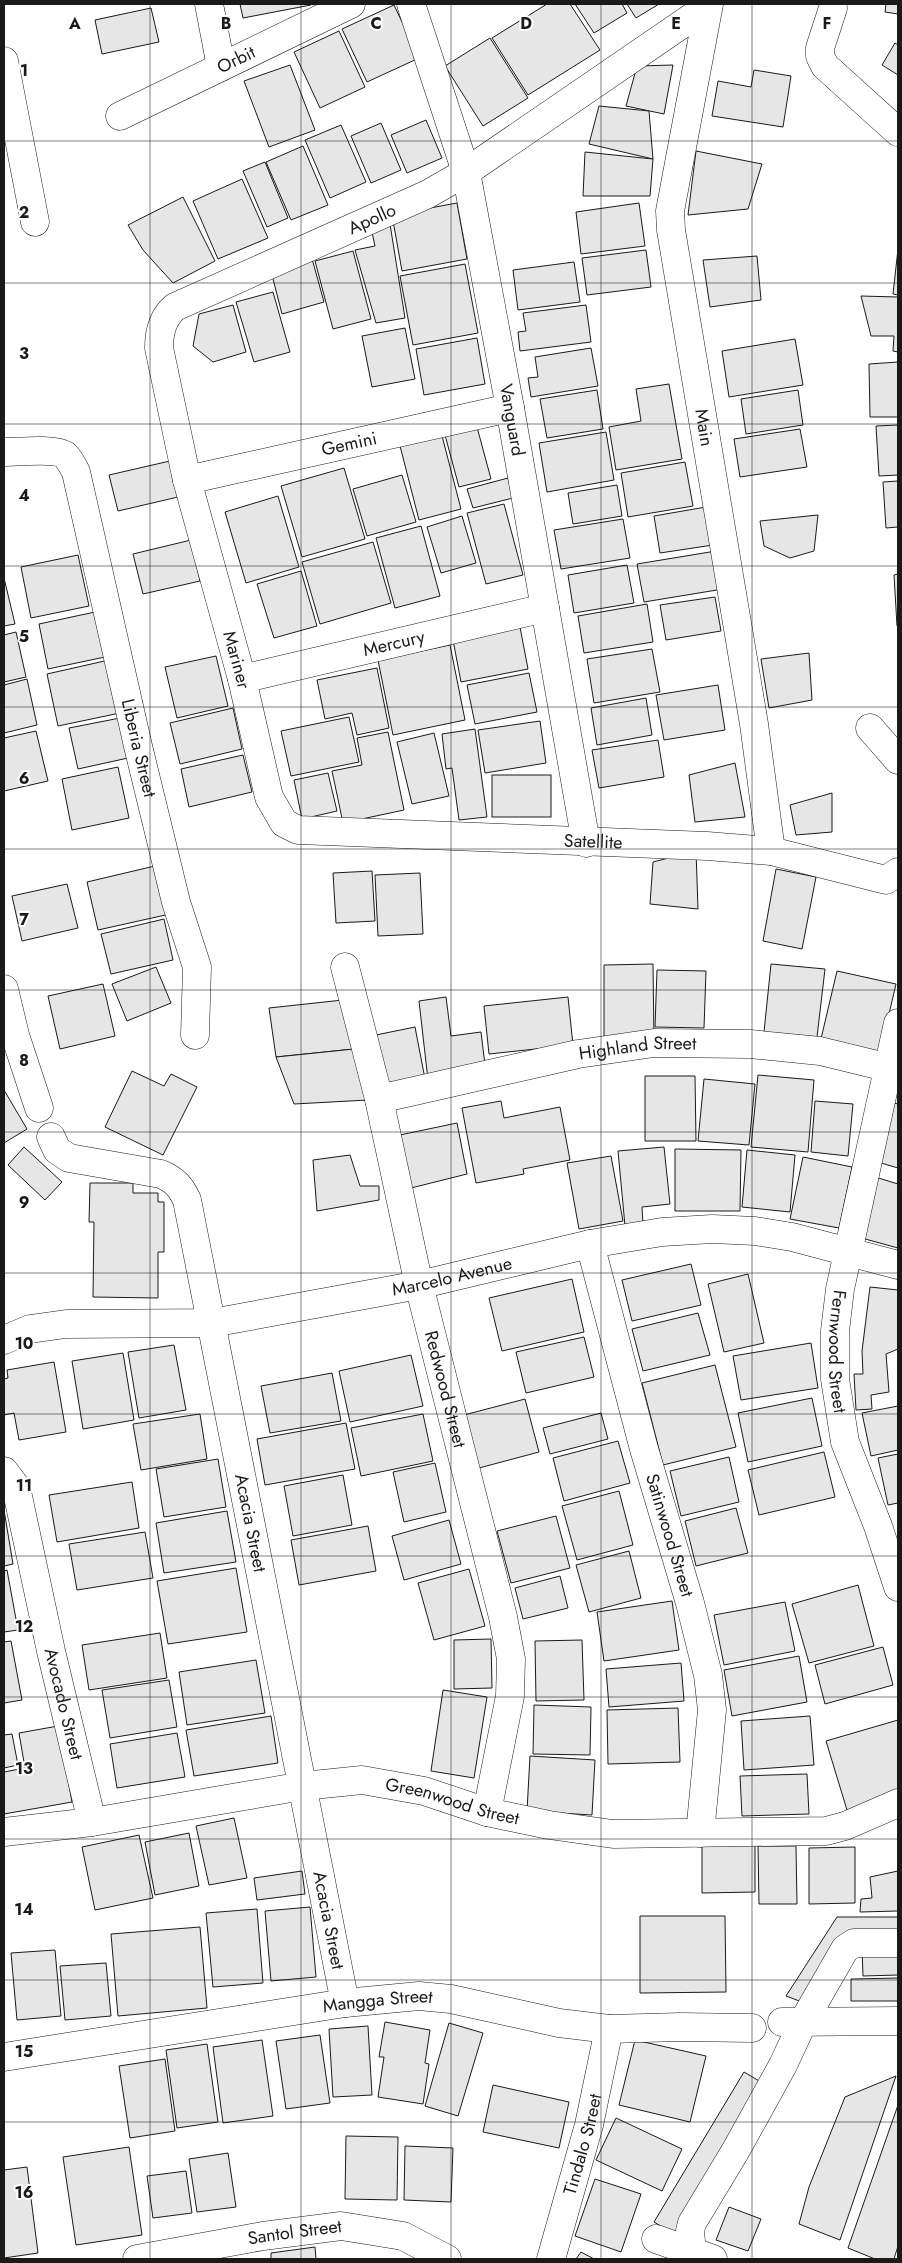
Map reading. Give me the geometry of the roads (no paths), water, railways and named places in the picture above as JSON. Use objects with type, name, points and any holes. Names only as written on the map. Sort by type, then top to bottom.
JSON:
[{"type":"street","points":[[210,4],[221,67]]},
{"type":"street","name":"Orbit","points":[[120,116],[351,4]]},
{"type":"street","name":"Vanguard","points":[[411,4],[466,172],[510,408],[586,842]]},
{"type":"street","name":"Apollo","points":[[187,480],[159,348],[159,338],[167,314],[175,307],[428,194],[466,172],[708,6]]},
{"type":"street","name":"Main","points":[[708,6],[670,211],[671,230],[754,724],[771,852]]},
{"type":"street","points":[[833,8],[820,48],[820,56],[825,66],[898,132]]},
{"type":"street","points":[[4,61],[35,222]]},
{"type":"street","name":"Gemini","points":[[187,480],[510,408]]},
{"type":"street","name":"Liberia Street","points":[[4,452],[49,452],[63,454],[71,462],[76,472],[138,746],[176,902],[197,966],[195,1035]]},
{"type":"street","name":"Mariner","points":[[187,480],[242,679],[269,797],[284,823],[298,830]]},
{"type":"street","name":"Mercury","points":[[242,679],[545,608]]},
{"type":"street","points":[[870,728],[898,760]]},
{"type":"street","name":"Satellite","points":[[298,830],[707,846],[771,852],[892,876]]},
{"type":"street","name":"Redwood Street","points":[[345,966],[379,1099],[419,1285],[503,1617],[511,1658],[510,1696],[487,1812]]},
{"type":"street","points":[[4,989],[9,1038],[39,1108]]},
{"type":"street","name":"Fernwood Street","points":[[898,1023],[894,1069],[848,1252],[840,1289],[836,1331],[836,1379],[845,1442],[888,1524],[898,1587]]},
{"type":"street","name":"Highland Street","points":[[379,1099],[578,1054],[654,1043],[750,1044],[820,1051],[894,1069]]},
{"type":"street","name":"Acacia Street","points":[[52,1137],[57,1150],[69,1158],[161,1174],[173,1180],[182,1189],[187,1200],[345,2002]]},
{"type":"street","name":"Marcelo Avenue","points":[[4,1340],[30,1329],[66,1324],[212,1323],[419,1285],[590,1244],[662,1232],[712,1229],[755,1231],[792,1237],[898,1265]]},
{"type":"street","name":"Satinwood Street","points":[[590,1244],[644,1449],[690,1603],[708,1675],[712,1710],[700,1832]]},
{"type":"street","name":"Avocado Street","points":[[4,1471],[16,1487],[92,1822]]},
{"type":"street","name":"Greenwood Street","points":[[4,1832],[92,1822],[303,1786],[362,1780],[424,1791],[487,1812],[549,1825],[613,1834],[826,1831],[845,1826],[898,1803]]},
{"type":"street","points":[[703,2256],[690,2231],[692,2223],[783,2065],[792,2022],[845,1949],[854,1943],[898,1943]]},
{"type":"street","name":"Mangga Street","points":[[4,2057],[345,2002],[419,1996],[451,1999],[559,2023],[609,2029],[680,2027],[752,2028]]},
{"type":"street","points":[[792,2022],[898,2021]]},
{"type":"street","name":"Tindalo Street","points":[[551,2259],[590,2125],[609,2029]]},
{"type":"street","name":"Santol Street","points":[[137,2259],[263,2236],[342,2226],[403,2236],[447,2259]]},
{"type":"street","points":[[656,2239],[703,2256]]}]
